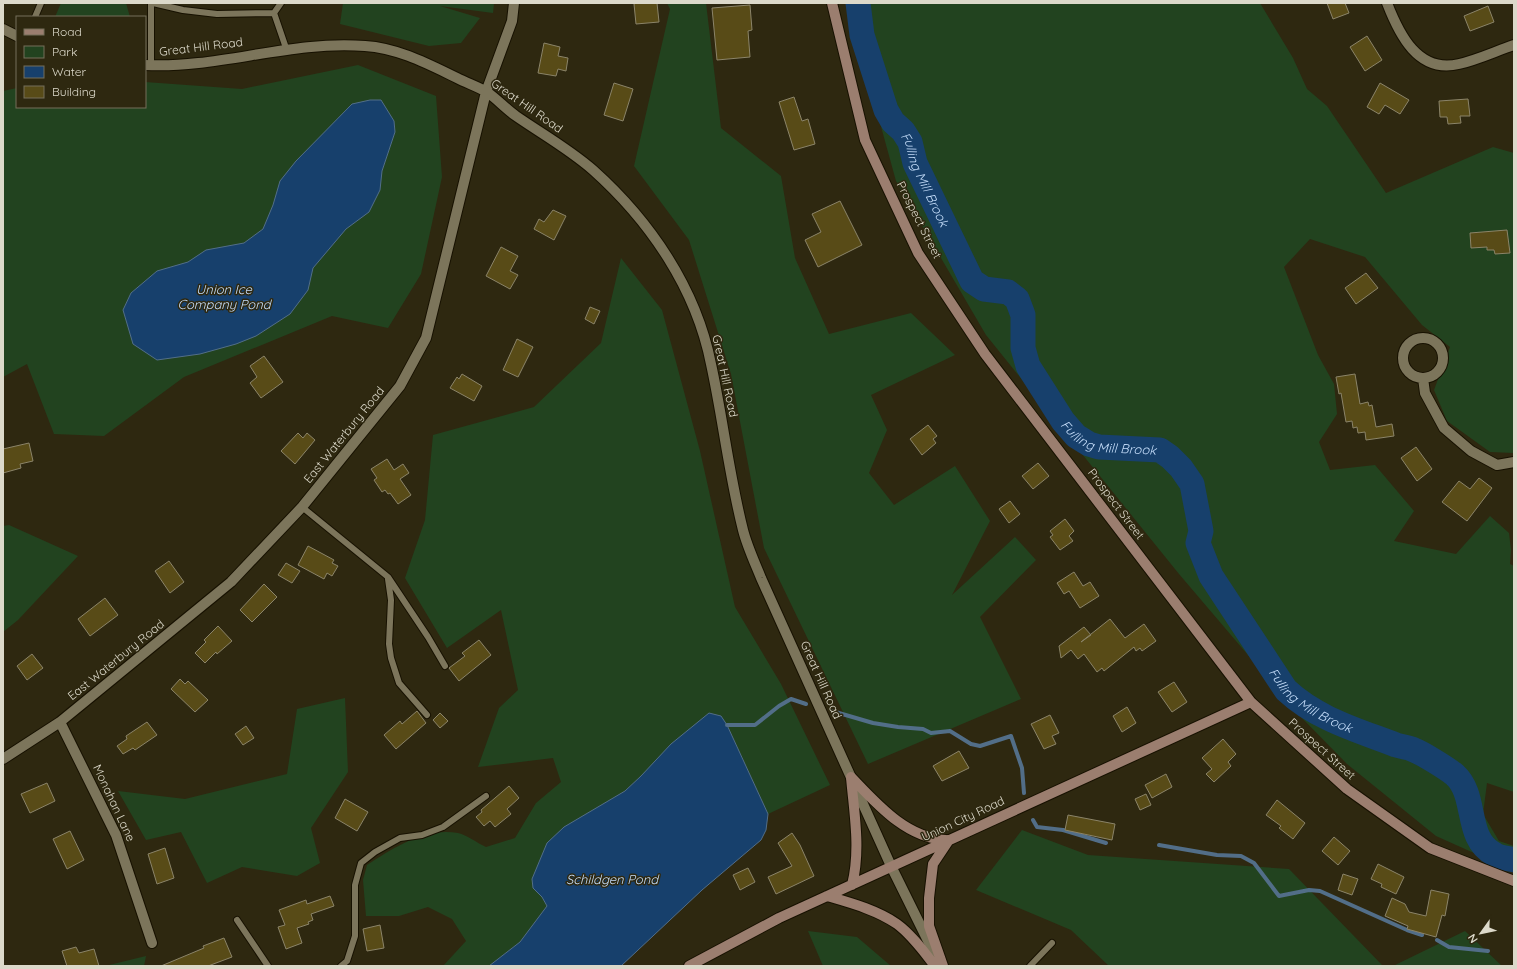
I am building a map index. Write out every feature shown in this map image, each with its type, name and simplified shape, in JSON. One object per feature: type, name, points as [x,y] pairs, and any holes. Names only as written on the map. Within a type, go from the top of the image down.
[{"type":"main road","name":"Prospect Street","points":[[832,3],[865,140],[918,253],[985,354],[1251,702],[1347,788],[1430,848],[1514,881]]},
{"type":"main road","name":"Union City Road","points":[[690,966],[779,918],[1251,702]]},
{"type":"main road","points":[[851,777],[881,808],[913,832],[932,839],[949,840]]},
{"type":"main road","points":[[851,777],[857,843],[856,863],[852,885]]},
{"type":"main road","points":[[942,966],[929,926],[929,898],[933,864],[949,840]]},
{"type":"main road","points":[[828,896],[861,906],[897,925],[912,938],[935,966]]},
{"type":"street","name":"East Waterbury Road","points":[[3,759],[60,722],[231,582],[302,507],[400,386],[426,338],[486,92],[512,21],[514,3]]},
{"type":"street","points":[[1387,3],[1395,25],[1412,51],[1438,65],[1458,64],[1514,45]]},
{"type":"street","points":[[3,29],[16,36]]},
{"type":"street","name":"Great Hill Road","points":[[148,66],[187,64],[286,48],[340,44],[367,46],[397,51],[486,92],[514,114],[568,151],[598,175],[646,226],[666,253],[684,286],[698,318],[711,361],[733,486],[744,533],[761,578],[891,866],[942,966]]},
{"type":"street","points":[[1422,378],[1425,393],[1444,428],[1471,451],[1498,465],[1514,462]]},
{"type":"street","name":"Monahan Lane","points":[[60,722],[116,835],[152,943]]},
{"type":"lane","points":[[35,16],[41,3]]},
{"type":"lane","points":[[148,66],[152,3],[183,10],[217,14],[274,13]]},
{"type":"lane","points":[[274,13],[281,3]]},
{"type":"lane","points":[[274,13],[286,48]]},
{"type":"lane","points":[[302,507],[388,577],[424,630],[445,666]]},
{"type":"lane","points":[[388,577],[391,600],[389,644],[391,658],[399,683],[427,715]]},
{"type":"lane","points":[[341,966],[347,961],[355,936],[355,886],[361,863],[375,852],[400,838],[422,835],[443,827],[486,796]]},
{"type":"lane","points":[[237,920],[268,966]]},
{"type":"lane","points":[[1030,966],[1052,943]]},
{"type":"green space","points":[[61,3],[126,3],[130,16],[55,16]]},
{"type":"green space","points":[[343,3],[494,3],[493,13],[440,6],[480,18],[461,43],[429,46],[340,24]]},
{"type":"green space","points":[[667,3],[706,3],[721,128],[781,176],[795,258],[829,334],[911,313],[955,355],[871,395],[887,430],[869,473],[894,505],[955,466],[990,521],[952,595],[1015,537],[1036,560],[980,617],[1021,699],[868,764],[764,548],[731,374],[689,240],[634,166],[670,9]]},
{"type":"green space","points":[[847,3],[1260,3],[1293,58],[1307,89],[1327,106],[1386,193],[1493,147],[1514,153],[1514,453],[1490,452],[1447,421],[1434,390],[1450,347],[1422,325],[1365,257],[1310,239],[1284,267],[1318,355],[1334,384],[1337,414],[1319,442],[1330,470],[1375,465],[1414,511],[1394,541],[1456,554],[1490,516],[1509,533],[1511,550],[1510,564],[1514,566],[1514,792],[1487,783],[1483,814],[1499,841],[1514,846],[1514,871],[1436,836],[1347,764],[1300,716],[1179,574],[986,335],[896,181]]},
{"type":"green space","points":[[358,65],[436,96],[442,177],[421,274],[388,328],[332,316],[184,377],[104,436],[54,434],[27,364],[3,377],[3,91],[16,88],[16,108],[146,108],[146,82],[242,89]]},
{"type":"green space","points":[[621,258],[662,310],[700,451],[735,607],[781,684],[830,785],[768,814],[727,725],[641,776],[625,791],[595,809],[533,888],[542,897],[547,906],[520,942],[489,966],[443,966],[466,941],[452,919],[428,907],[399,916],[366,916],[363,880],[367,865],[410,840],[434,833],[458,833],[465,835],[486,847],[515,838],[536,803],[561,782],[553,758],[478,767],[499,708],[518,690],[501,610],[447,648],[405,578],[425,520],[433,435],[534,407],[601,343]]},
{"type":"green space","points":[[9,525],[78,556],[18,620],[3,632],[3,526]]},
{"type":"green space","points":[[345,698],[348,772],[311,828],[320,863],[297,876],[242,867],[207,883],[181,832],[146,840],[118,791],[185,799],[287,774],[297,709]]},
{"type":"green space","points":[[1022,830],[1088,855],[1289,869],[1383,966],[1109,966],[1071,930],[976,890]]},
{"type":"green space","points":[[808,931],[857,937],[891,966],[823,966]]},
{"type":"green space","points":[[1465,931],[1502,966],[1393,966]]},
{"type":"green space","points":[[146,956],[144,966],[105,966]]},
{"type":"water","name":"Union Ice Company Pond","points":[[370,100],[381,100],[394,121],[395,132],[382,171],[380,190],[369,212],[346,229],[313,268],[308,290],[290,314],[256,336],[236,344],[200,354],[157,360],[133,344],[123,310],[131,293],[157,271],[188,262],[206,250],[244,243],[263,229],[273,205],[280,181],[296,161],[352,104]]},
{"type":"water","name":"Schildgen Pond","points":[[709,713],[721,716],[727,725],[768,814],[766,830],[761,840],[702,890],[621,966],[489,966],[520,942],[547,906],[542,897],[533,888],[532,879],[547,843],[564,827],[625,791],[671,744]]},
{"type":"building","points":[[657,3],[659,22],[636,24],[634,4]]},
{"type":"building","points":[[1327,3],[1345,3],[1349,13],[1333,19]]},
{"type":"building","points":[[750,5],[752,30],[748,31],[750,57],[717,60],[712,8]]},
{"type":"building","points":[[1488,6],[1494,22],[1470,31],[1464,16]]},
{"type":"building","points":[[1367,36],[1382,60],[1365,71],[1350,47]]},
{"type":"building","points":[[544,43],[560,47],[558,56],[568,58],[566,71],[558,69],[556,76],[538,73]]},
{"type":"building","points":[[614,83],[633,89],[623,121],[604,115]]},
{"type":"building","points":[[1380,83],[1409,100],[1400,114],[1385,105],[1379,114],[1367,107]]},
{"type":"building","points":[[794,97],[802,121],[808,119],[815,144],[794,150],[779,102]]},
{"type":"building","points":[[1468,99],[1470,116],[1460,116],[1461,123],[1448,124],[1447,117],[1440,117],[1439,101]]},
{"type":"building","points":[[840,201],[862,245],[818,267],[805,240],[821,232],[812,214]]},
{"type":"building","points":[[553,210],[566,216],[554,240],[534,229],[539,219],[544,222]]},
{"type":"building","points":[[1507,230],[1510,253],[1495,254],[1494,250],[1487,250],[1487,247],[1471,248],[1470,233]]},
{"type":"building","points":[[501,247],[518,256],[510,271],[518,275],[510,289],[486,276]]},
{"type":"building","points":[[1366,273],[1378,288],[1356,304],[1345,288]]},
{"type":"building","points":[[590,307],[600,311],[594,324],[585,319]]},
{"type":"building","points":[[517,339],[533,347],[518,377],[503,370]]},
{"type":"building","points":[[264,356],[283,382],[261,398],[250,383],[257,377],[250,366]]},
{"type":"building","points":[[462,374],[482,386],[474,401],[450,388],[457,377],[459,379]]},
{"type":"building","points":[[1355,374],[1360,404],[1368,402],[1369,406],[1372,405],[1376,427],[1392,424],[1394,436],[1366,440],[1365,432],[1358,433],[1357,427],[1353,428],[1352,421],[1346,422],[1341,393],[1339,394],[1336,377]]},
{"type":"building","points":[[928,425],[937,436],[933,439],[936,443],[922,455],[910,439]]},
{"type":"building","points":[[298,433],[303,438],[307,433],[315,440],[295,464],[281,451]]},
{"type":"building","points":[[29,443],[33,461],[20,464],[21,468],[3,473],[3,449]]},
{"type":"building","points":[[1416,447],[1432,469],[1417,481],[1401,458]]},
{"type":"building","points":[[387,459],[394,470],[403,464],[409,473],[400,479],[411,495],[398,504],[390,493],[388,494],[385,490],[382,492],[374,480],[377,478],[371,469]]},
{"type":"building","points":[[1038,463],[1049,476],[1033,489],[1022,476]]},
{"type":"building","points":[[1479,478],[1492,488],[1467,521],[1442,502],[1459,481],[1470,489]]},
{"type":"building","points":[[1010,501],[1020,514],[1009,523],[999,509]]},
{"type":"building","points":[[1065,519],[1074,531],[1069,536],[1073,541],[1060,550],[1050,537],[1053,535],[1050,531]]},
{"type":"building","points":[[308,546],[334,560],[332,563],[338,566],[332,576],[327,573],[324,579],[298,565]]},
{"type":"building","points":[[169,561],[184,582],[170,593],[155,571]]},
{"type":"building","points":[[286,563],[300,571],[292,583],[278,575]]},
{"type":"building","points":[[1074,572],[1083,586],[1090,582],[1099,596],[1080,608],[1069,591],[1064,594],[1057,583]]},
{"type":"building","points":[[264,584],[277,597],[252,622],[240,610]]},
{"type":"building","points":[[105,598],[118,615],[90,636],[78,619]]},
{"type":"building","points":[[1110,619],[1125,638],[1144,624],[1156,641],[1142,651],[1140,648],[1136,651],[1134,647],[1104,671],[1102,668],[1097,672],[1084,654],[1078,659],[1071,650],[1061,658],[1059,646],[1084,627],[1091,634]]},
{"type":"building","points":[[218,626],[232,641],[217,654],[216,652],[205,663],[195,653],[206,642],[204,640]]},
{"type":"building","points":[[479,640],[491,655],[459,681],[449,668],[465,656],[462,653]]},
{"type":"building","points":[[32,654],[43,668],[27,680],[17,666]]},
{"type":"building","points":[[180,679],[185,684],[188,681],[208,700],[195,712],[171,689]]},
{"type":"building","points":[[1174,682],[1187,702],[1172,712],[1158,692]]},
{"type":"building","points":[[1127,707],[1136,723],[1122,732],[1113,716]]},
{"type":"building","points":[[417,711],[426,723],[396,749],[384,735],[400,721],[402,724]]},
{"type":"building","points":[[440,713],[448,721],[440,728],[433,720]]},
{"type":"building","points":[[1050,715],[1059,733],[1052,736],[1056,744],[1044,749],[1031,724]]},
{"type":"building","points":[[147,722],[157,735],[135,750],[133,748],[123,754],[117,746],[127,739],[126,736]]},
{"type":"building","points":[[246,726],[254,738],[243,745],[235,734]]},
{"type":"building","points":[[1223,739],[1236,754],[1228,762],[1231,766],[1214,782],[1206,774],[1212,769],[1202,758]]},
{"type":"building","points":[[959,751],[969,768],[942,781],[933,766]]},
{"type":"building","points":[[1166,774],[1172,787],[1152,798],[1145,785]]},
{"type":"building","points":[[47,783],[55,801],[30,813],[21,794]]},
{"type":"building","points":[[509,786],[519,798],[507,809],[511,814],[495,827],[490,821],[484,826],[476,817],[482,812],[481,810]]},
{"type":"building","points":[[1146,794],[1151,805],[1140,810],[1135,799]]},
{"type":"building","points":[[345,799],[368,812],[357,831],[335,818]]},
{"type":"building","points":[[1277,800],[1305,823],[1293,839],[1279,828],[1281,826],[1266,815]]},
{"type":"building","points":[[1068,815],[1115,824],[1112,840],[1065,830]]},
{"type":"building","points":[[70,831],[84,860],[67,869],[53,839]]},
{"type":"building","points":[[792,833],[800,845],[814,876],[776,894],[768,877],[792,866],[778,843]]},
{"type":"building","points":[[1334,837],[1350,851],[1338,865],[1322,851]]},
{"type":"building","points":[[165,848],[174,878],[157,884],[148,854]]},
{"type":"building","points":[[1378,864],[1404,877],[1396,894],[1381,887],[1382,884],[1371,879]]},
{"type":"building","points":[[748,868],[755,882],[740,890],[733,875]]},
{"type":"building","points":[[1343,874],[1358,879],[1352,895],[1338,890]]},
{"type":"building","points":[[1431,890],[1449,894],[1445,916],[1442,915],[1436,937],[1407,929],[1408,926],[1385,916],[1392,898],[1405,904],[1409,912],[1426,916]]},
{"type":"building","points":[[330,896],[334,906],[311,914],[313,920],[308,922],[309,924],[297,928],[302,943],[286,949],[278,927],[285,925],[279,910],[306,900],[307,904]]},
{"type":"building","points":[[380,925],[384,948],[367,951],[363,929]]},
{"type":"building","points":[[224,938],[232,957],[208,966],[161,966],[204,948],[203,946]]},
{"type":"building","points":[[76,947],[79,953],[94,949],[99,966],[67,966],[62,951]]},
{"type":"waterway","name":"Fulling Mill Brook","points":[[858,3],[862,35],[886,110],[893,122],[903,131],[910,142],[915,163],[972,281],[984,289],[1008,292],[1017,299],[1023,315],[1023,348],[1028,366],[1063,421],[1076,436],[1089,444],[1099,447],[1160,450],[1170,457],[1181,468],[1192,484],[1201,531],[1198,543],[1211,576],[1286,690],[1311,709],[1338,723],[1396,745],[1412,749],[1452,772],[1462,784],[1467,794],[1478,838],[1485,847],[1496,855],[1514,860]]},
{"type":"waterway","points":[[727,725],[755,725],[779,706],[791,699],[806,704]]},
{"type":"waterway","points":[[832,711],[873,723],[923,729],[931,733],[950,731],[971,744],[980,746],[1011,736],[1022,768],[1024,793]]},
{"type":"waterway","points":[[1033,820],[1037,827],[1063,830],[1106,843]]},
{"type":"waterway","points":[[1159,845],[1217,855],[1241,856],[1254,863],[1279,896],[1309,890],[1320,891],[1407,930],[1422,935]]},
{"type":"waterway","points":[[1437,940],[1449,947],[1488,951]]}]
